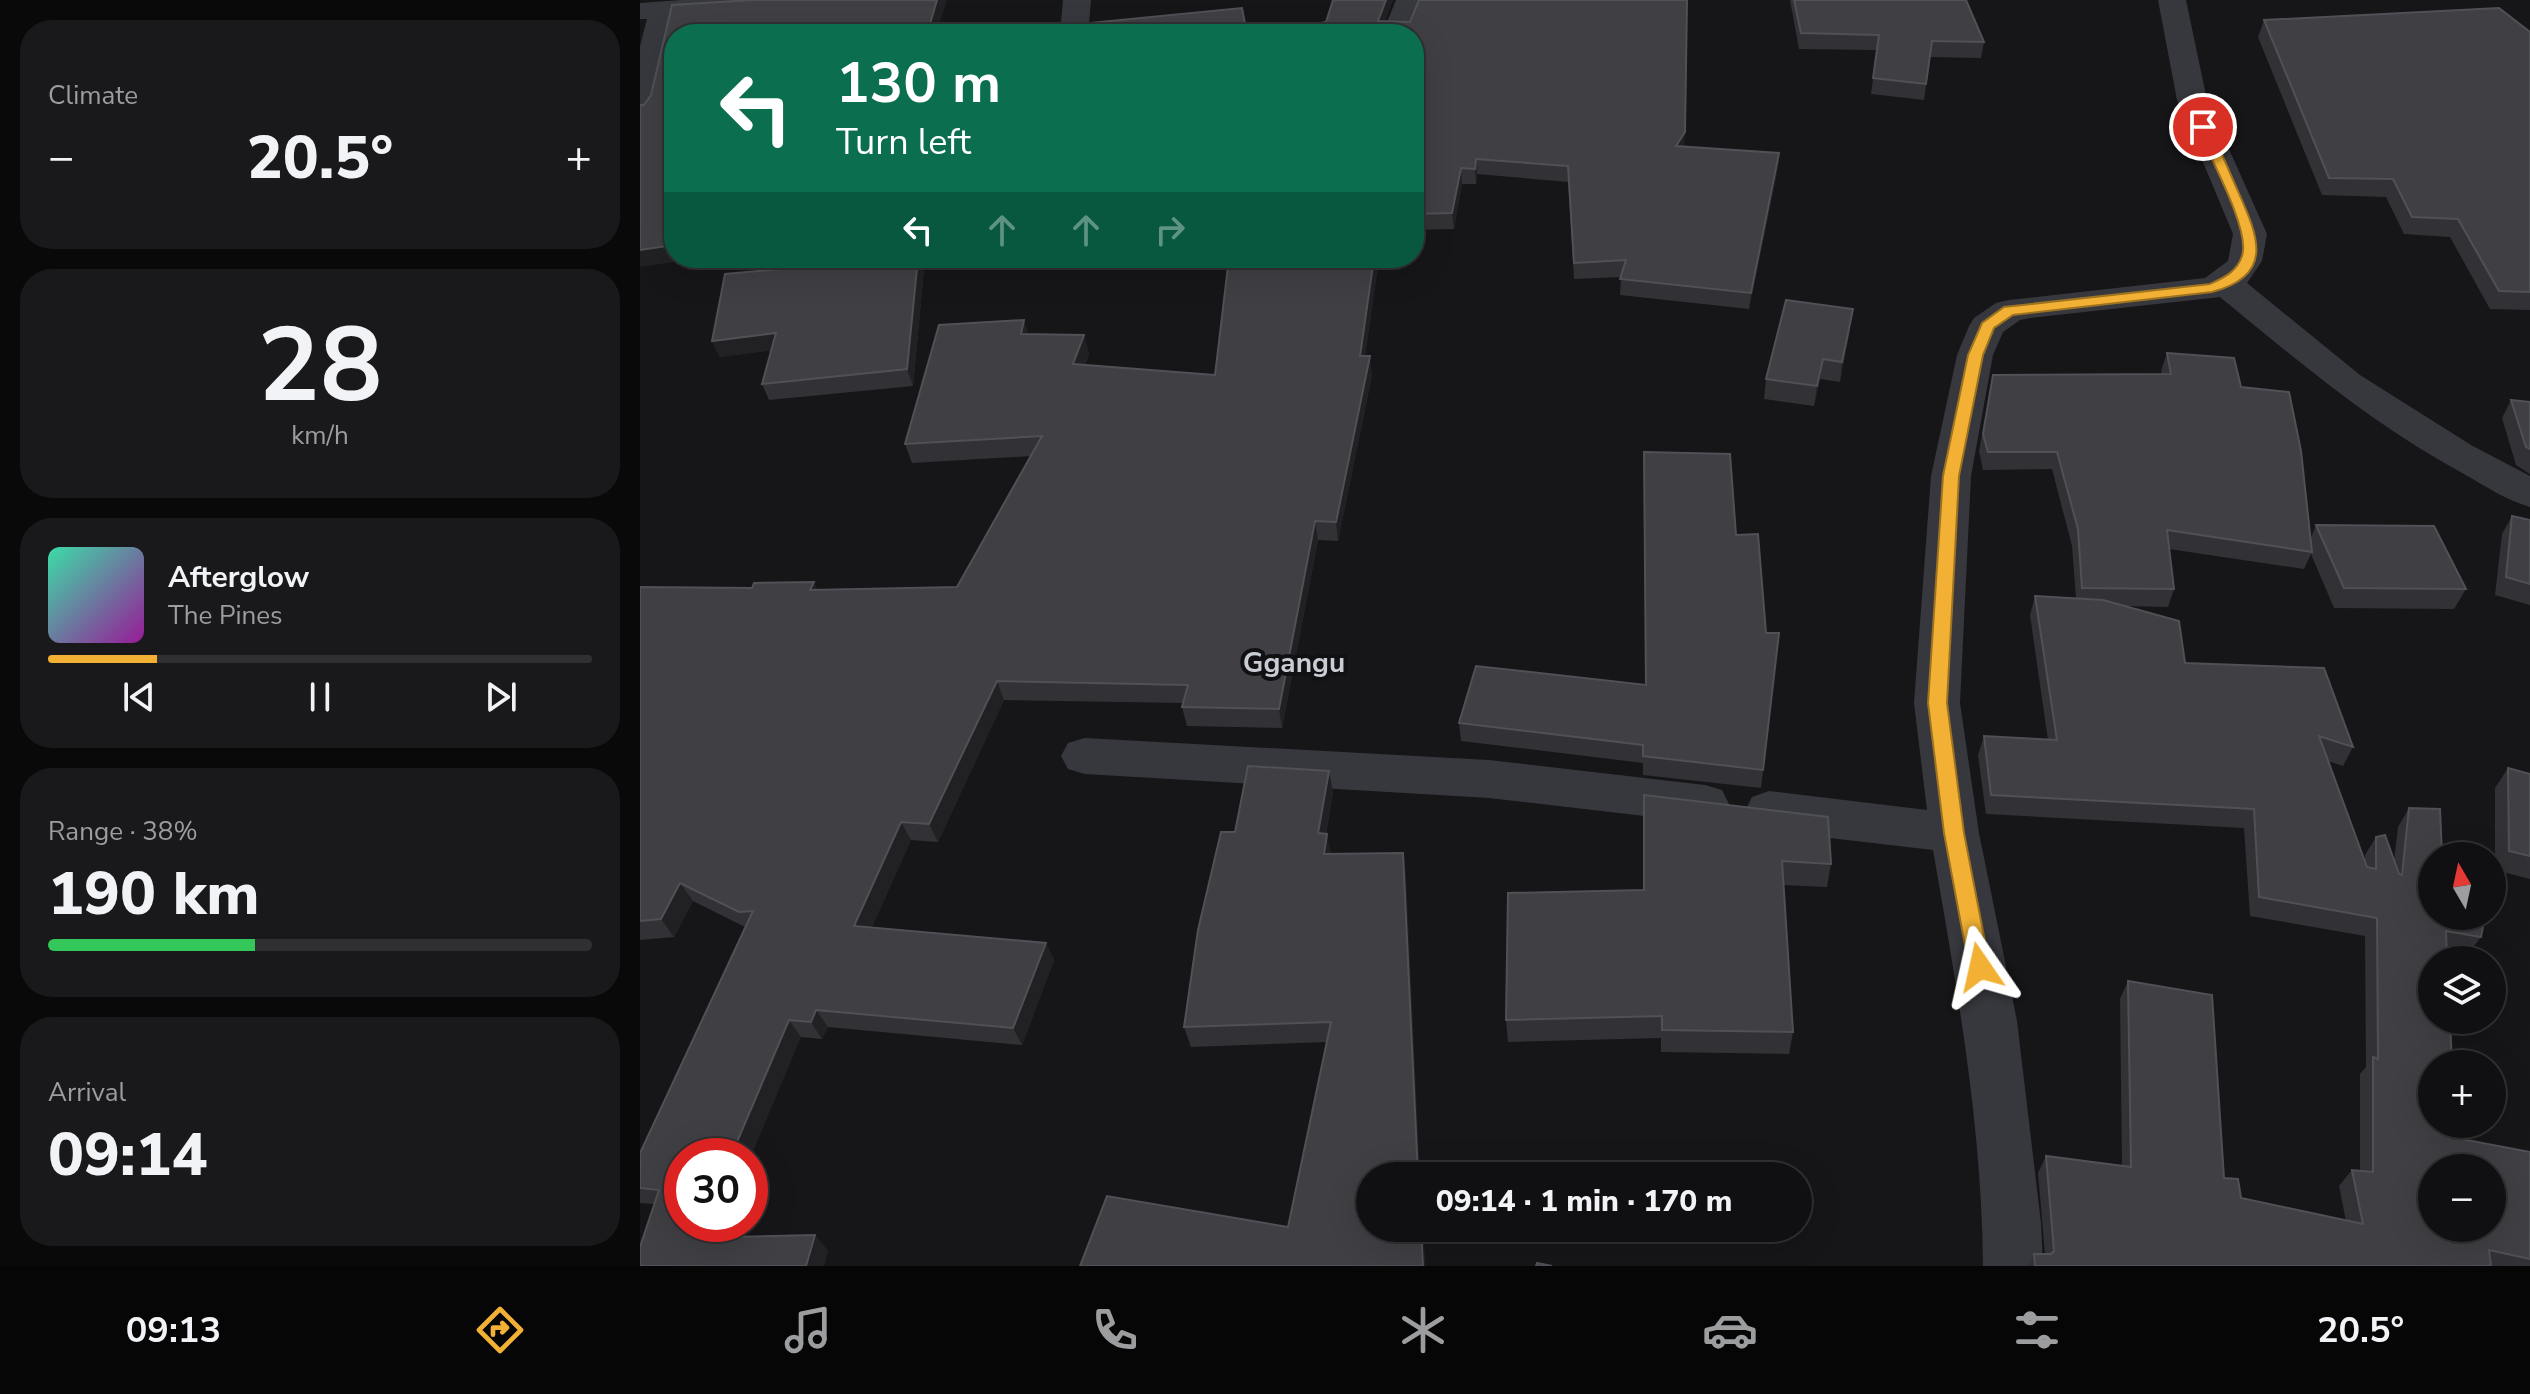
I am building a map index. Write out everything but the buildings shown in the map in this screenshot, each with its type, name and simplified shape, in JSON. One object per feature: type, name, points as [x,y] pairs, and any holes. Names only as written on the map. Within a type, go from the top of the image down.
[{"type":"street","points":[[640,110],[652,11],[819,0]]},
{"type":"street","points":[[1075,24],[1077,0]]},
{"type":"street","points":[[1400,24],[1410,0]]},
{"type":"street","points":[[2013,1266],[2012,1223],[1990,1021],[1954,833],[1937,703],[1951,476],[1975,355],[1987,326],[2009,311],[2212,288],[2235,278],[2249,256],[2250,234],[2192,100],[2172,0]]},
{"type":"street","points":[[2225,283],[2347,383],[2457,454],[2530,493]]},
{"type":"street","points":[[1085,756],[1489,779],[1954,833]]},
{"type":"district","name":"Ggangu","points":[[1294,663]]},
{"type":"route","points":[[1980,967],[1954,833],[1937,703],[1951,476],[1975,355],[1987,326],[2009,311],[2212,288],[2235,278],[2249,256],[2250,234],[2203,127]]}]
